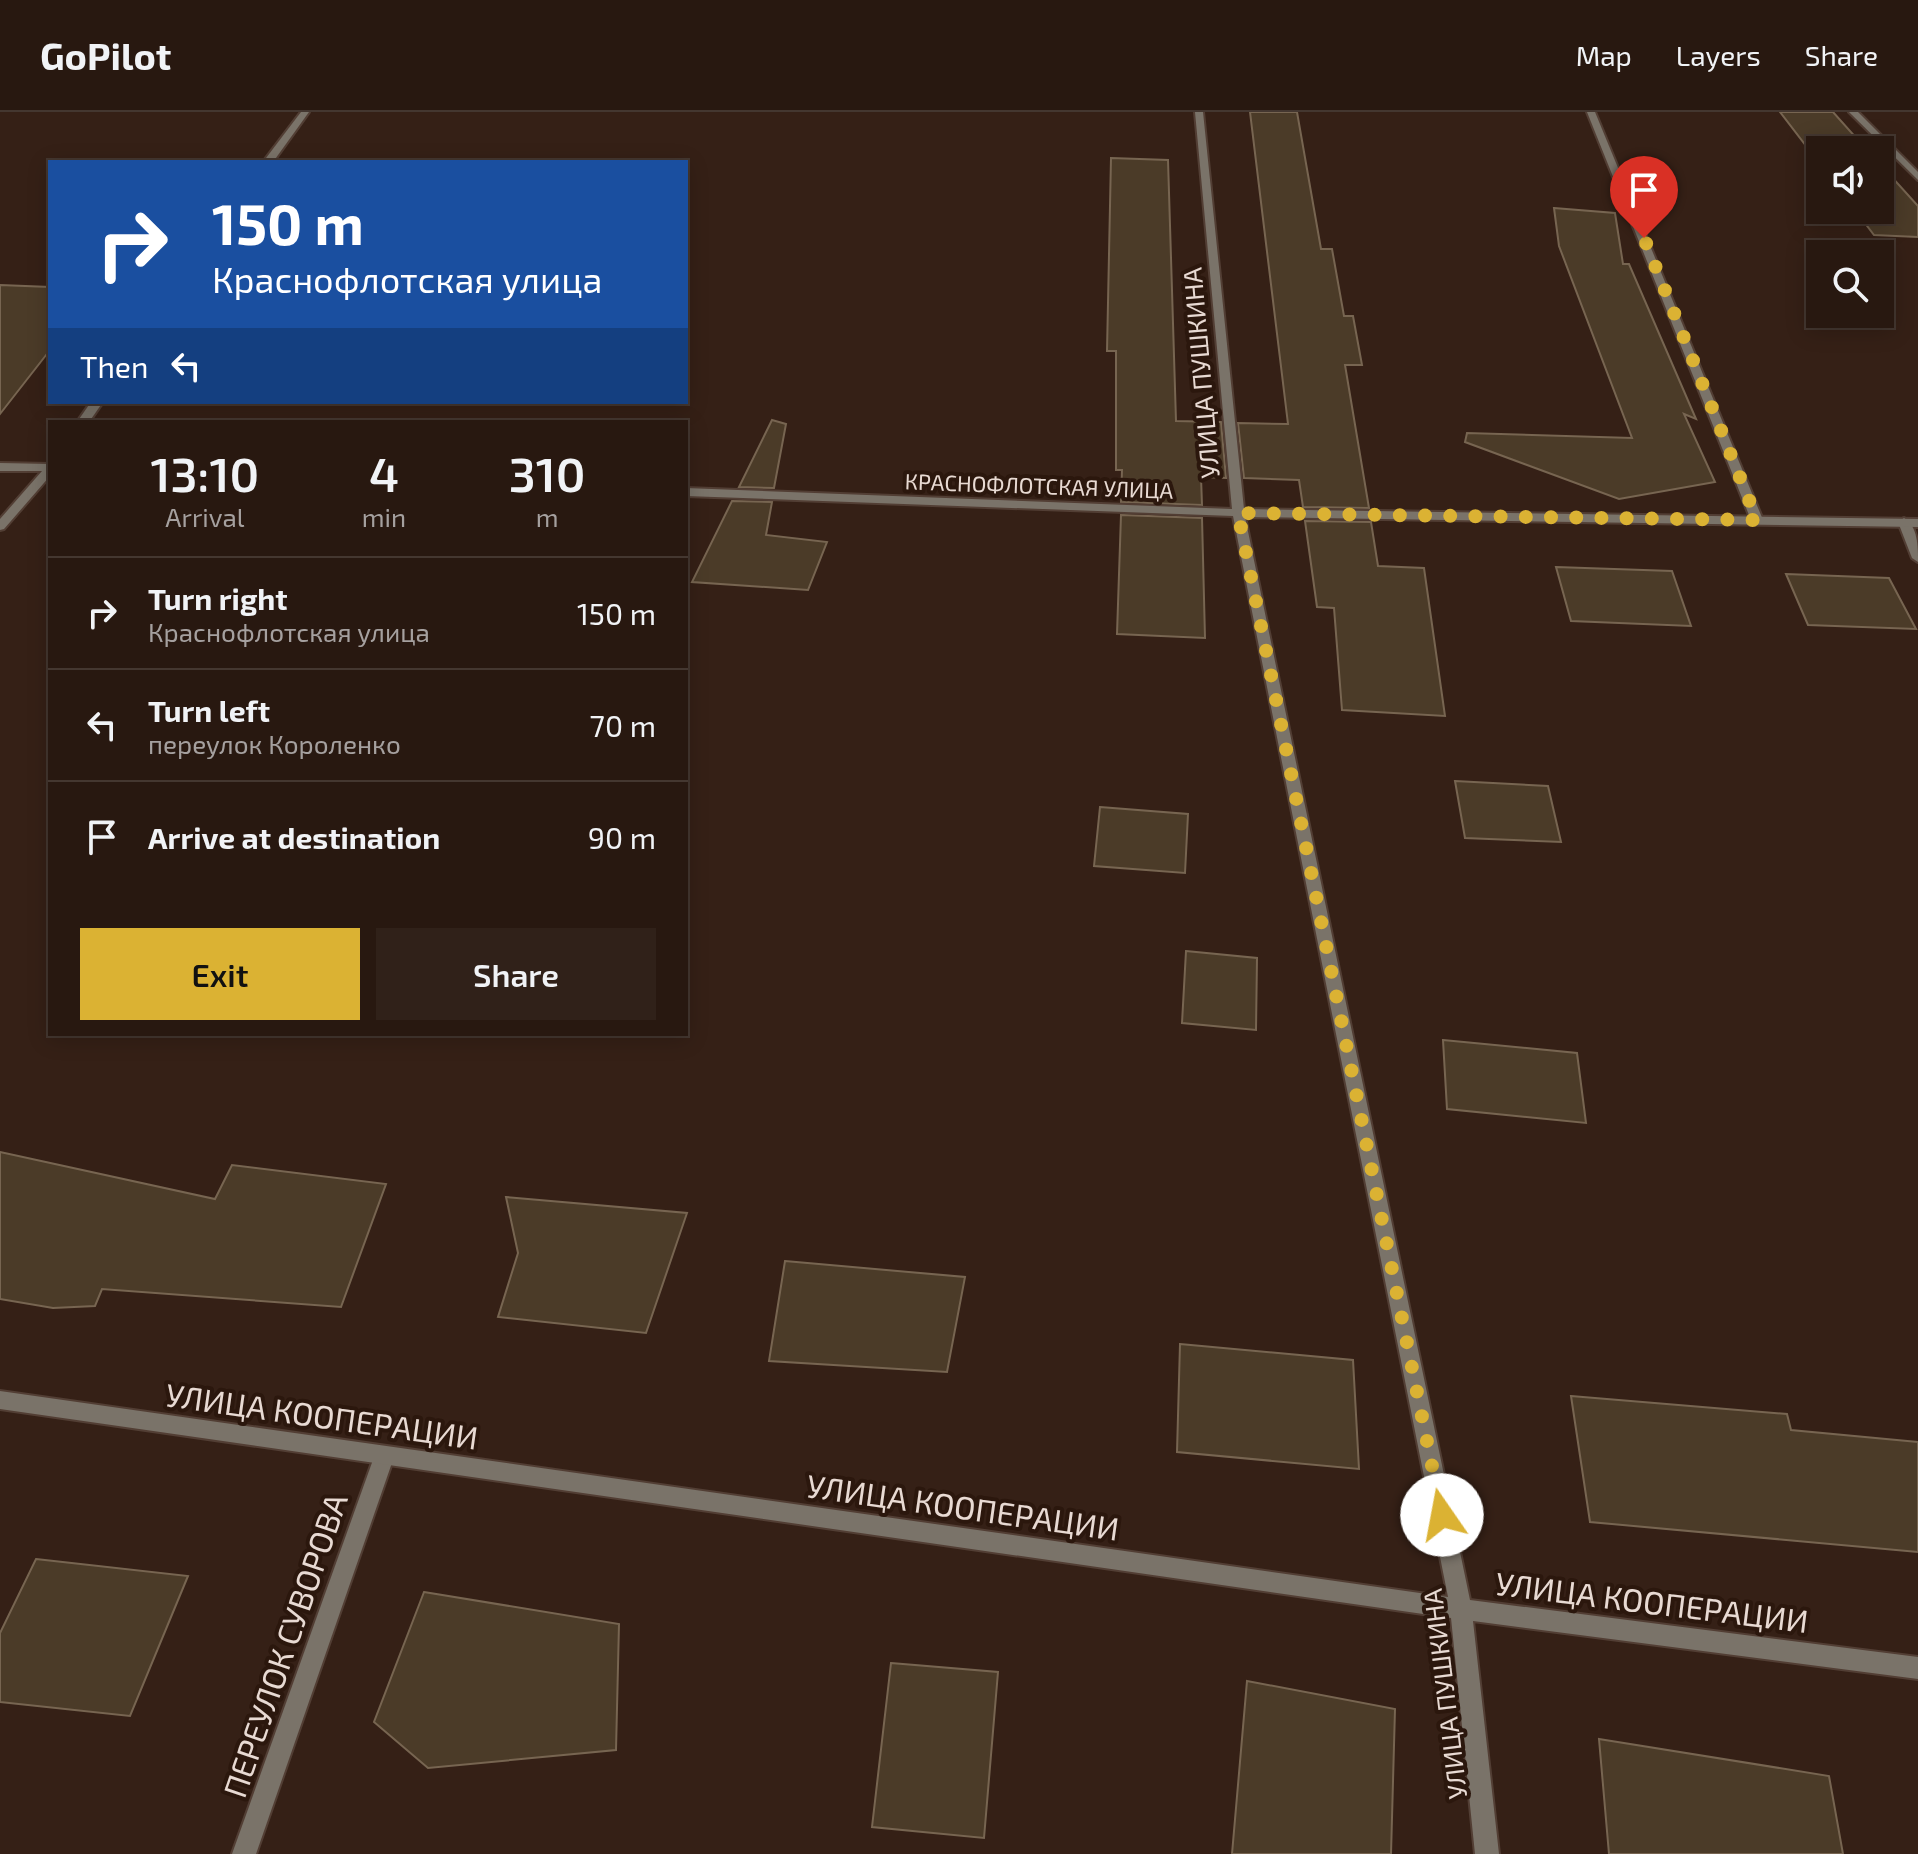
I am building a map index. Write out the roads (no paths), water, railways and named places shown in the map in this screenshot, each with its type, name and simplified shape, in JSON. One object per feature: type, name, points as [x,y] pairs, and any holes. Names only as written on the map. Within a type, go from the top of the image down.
[{"type":"street","points":[[269,160],[305,112]]},
{"type":"street","name":"УЛИЦА ПУШКИНА","points":[[1199,112],[1238,513],[1461,1609],[1487,1854]]},
{"type":"street","points":[[1591,112],[1757,520]]},
{"type":"street","points":[[1853,112],[1918,177]]},
{"type":"street","points":[[0,467],[48,468]]},
{"type":"street","points":[[0,526],[48,470]]},
{"type":"street","name":"КРАСНОФЛОТСКАЯ УЛИЦА","points":[[688,492],[1238,513],[1918,523]]},
{"type":"street","points":[[1904,522],[1918,558]]},
{"type":"street","name":"УЛИЦА КООПЕРАЦИИ","points":[[0,1400],[1461,1609],[1918,1668]]},
{"type":"street","name":"ПЕРЕУЛОК СУВОРОВА","points":[[244,1854],[384,1457]]}]
